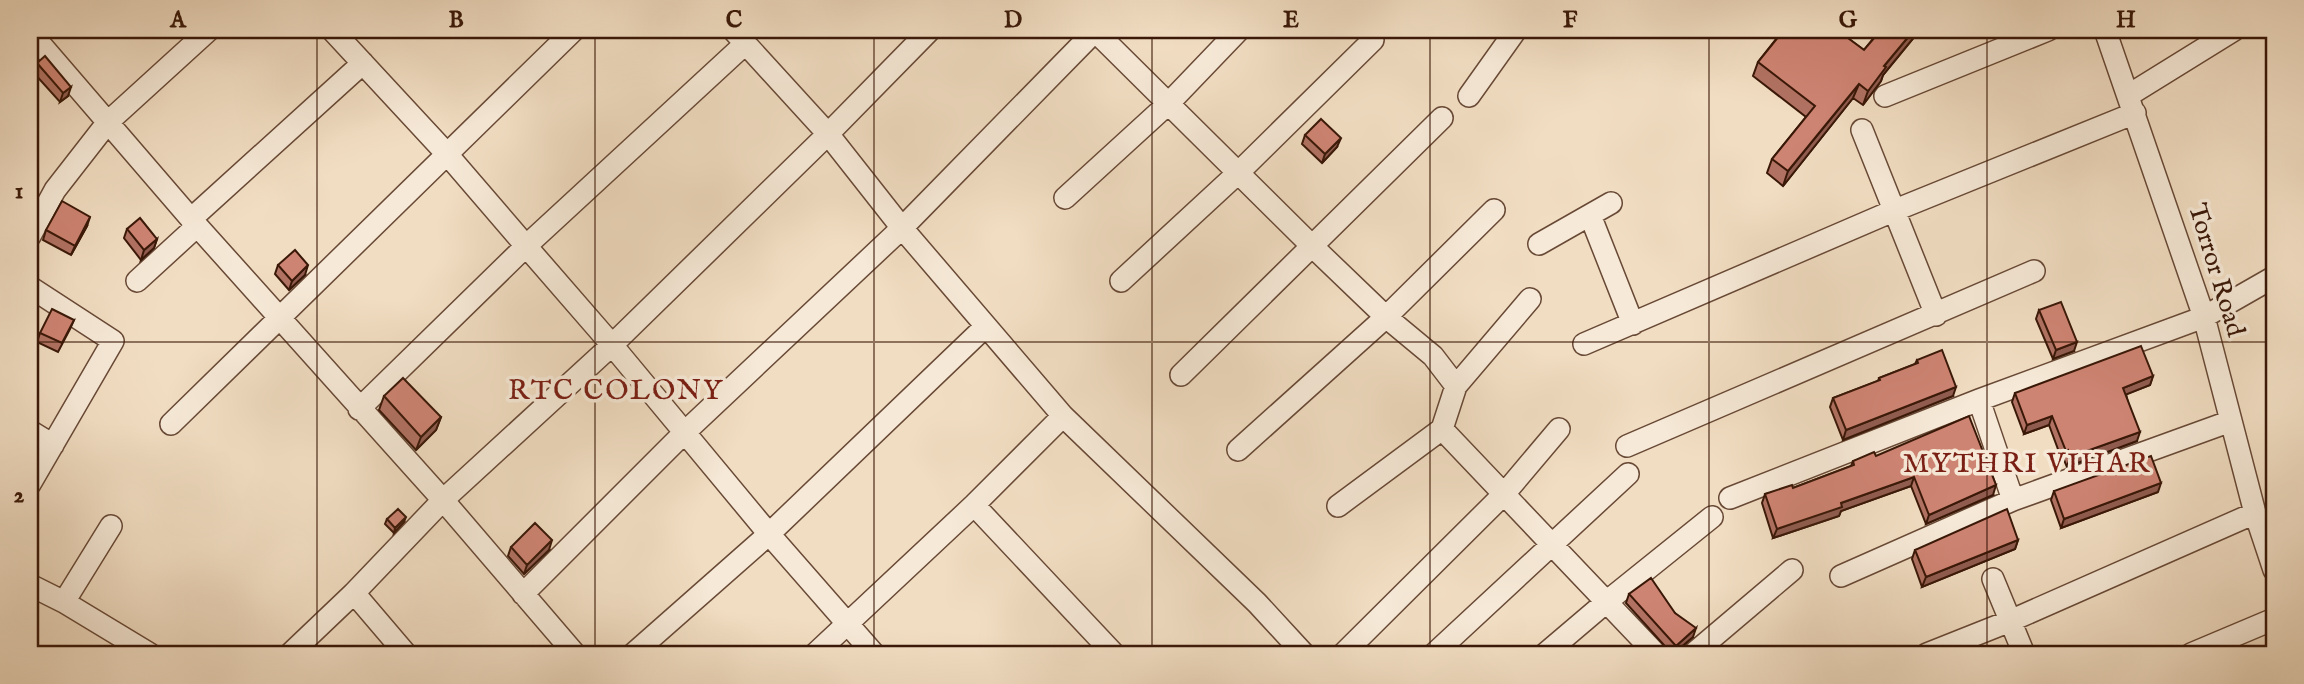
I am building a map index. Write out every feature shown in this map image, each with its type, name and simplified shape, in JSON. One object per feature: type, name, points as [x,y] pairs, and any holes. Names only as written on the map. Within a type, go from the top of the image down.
[{"type":"street","points":[[30,236],[55,190],[108,122],[209,30]]},
{"type":"street","points":[[332,30],[446,153],[874,654]]},
{"type":"street","points":[[171,424],[573,30]]},
{"type":"street","points":[[290,654],[354,593],[443,500],[612,345],[828,134],[930,30]]},
{"type":"street","points":[[523,594],[684,433],[902,228],[1095,30],[1311,245],[1386,317],[1433,356],[1456,386]]},
{"type":"street","points":[[1065,198],[1169,103],[1239,30]]},
{"type":"street","points":[[1469,96],[1516,30]]},
{"type":"street","points":[[1885,96],[2048,30]]},
{"type":"street","name":"Torror Road","points":[[2105,30],[2204,317],[2255,513],[2274,570]]},
{"type":"street","points":[[1584,344],[1893,211],[2132,104],[2234,30]]},
{"type":"street","points":[[30,32],[359,409],[443,500],[575,654]]},
{"type":"street","points":[[359,409],[739,36],[828,134],[902,228],[1063,416],[1257,603],[1304,654]]},
{"type":"street","points":[[1121,281],[1239,172],[1373,40]]},
{"type":"street","points":[[138,281],[194,222],[363,63]]},
{"type":"street","points":[[1181,375],[1442,118]]},
{"type":"street","points":[[1862,130],[1936,315]]},
{"type":"street","points":[[1539,244],[1611,202]]},
{"type":"street","points":[[1238,450],[1386,317],[1493,210]]},
{"type":"street","points":[[1590,215],[1633,324]]},
{"type":"street","points":[[1628,446],[2034,271]]},
{"type":"street","points":[[1730,498],[1979,400],[2204,317],[2274,276]]},
{"type":"street","points":[[30,287],[113,341],[30,484]]},
{"type":"street","points":[[1338,506],[1442,429],[1456,386],[1530,299]]},
{"type":"street","points":[[634,654],[769,534],[986,326]]},
{"type":"street","points":[[1979,400],[2013,500]]},
{"type":"street","points":[[815,654],[974,505],[1063,416]]},
{"type":"street","points":[[1842,576],[2013,500],[2231,421]]},
{"type":"street","points":[[1442,429],[1656,654]]},
{"type":"street","points":[[1343,654],[1504,493],[1559,429]]},
{"type":"street","points":[[30,431],[53,445]]},
{"type":"street","points":[[1434,654],[1628,474]]},
{"type":"street","points":[[974,505],[1114,654]]},
{"type":"street","points":[[1927,654],[2010,621],[2255,513]]},
{"type":"street","points":[[1545,654],[1713,517]]},
{"type":"street","points":[[64,602],[111,526]]},
{"type":"street","points":[[1693,654],[1792,570]]},
{"type":"street","points":[[1993,579],[2024,654]]},
{"type":"street","points":[[30,585],[64,602],[150,654]]},
{"type":"street","points":[[354,593],[406,654]]},
{"type":"street","points":[[2191,654],[2274,619]]},
{"type":"building","points":[[1784,30],[1837,30],[1864,50],[1881,30],[1914,30],[1884,66],[1886,67],[1868,91],[1859,84],[1788,171],[1772,159],[1815,106],[1758,62]]},
{"type":"building","points":[[45,56],[71,87],[63,93],[37,63]]},
{"type":"building","points":[[1321,119],[1341,138],[1325,154],[1305,135]]},
{"type":"building","points":[[62,201],[90,217],[75,246],[46,230]]},
{"type":"building","points":[[140,218],[157,239],[144,250],[127,229]]},
{"type":"building","points":[[295,250],[308,265],[292,281],[278,265]]},
{"type":"building","points":[[2061,302],[2077,342],[2056,350],[2039,310]]},
{"type":"building","points":[[52,309],[74,320],[62,343],[40,333]]},
{"type":"building","points":[[2141,346],[2153,376],[2123,388],[2140,432],[2070,457],[2052,416],[2027,425],[2015,393]]},
{"type":"building","points":[[1942,350],[1956,387],[1846,430],[1833,398],[1880,380],[1879,378],[1918,363],[1917,360]]},
{"type":"building","points":[[403,378],[441,417],[421,437],[384,396]]},
{"type":"building","points":[[1969,416],[1996,485],[1929,515],[1914,477],[1841,503],[1842,507],[1777,529],[1765,494],[1792,485],[1793,488],[1854,465],[1853,461],[1874,452],[1876,456]]},
{"type":"building","points":[[2151,456],[2161,483],[2064,519],[2054,491]]},
{"type":"building","points":[[398,509],[406,517],[395,528],[387,519]]},
{"type":"building","points":[[2007,509],[2018,540],[1926,577],[1915,550]]},
{"type":"building","points":[[535,523],[552,540],[527,565],[511,547]]},
{"type":"building","points":[[1651,578],[1675,613],[1696,628],[1676,646],[1629,594]]},
{"type":"district","name":"RTC COLONY","points":[[616,391]]},
{"type":"district","name":"MYTHRI VIHAR","points":[[2027,464]]}]
